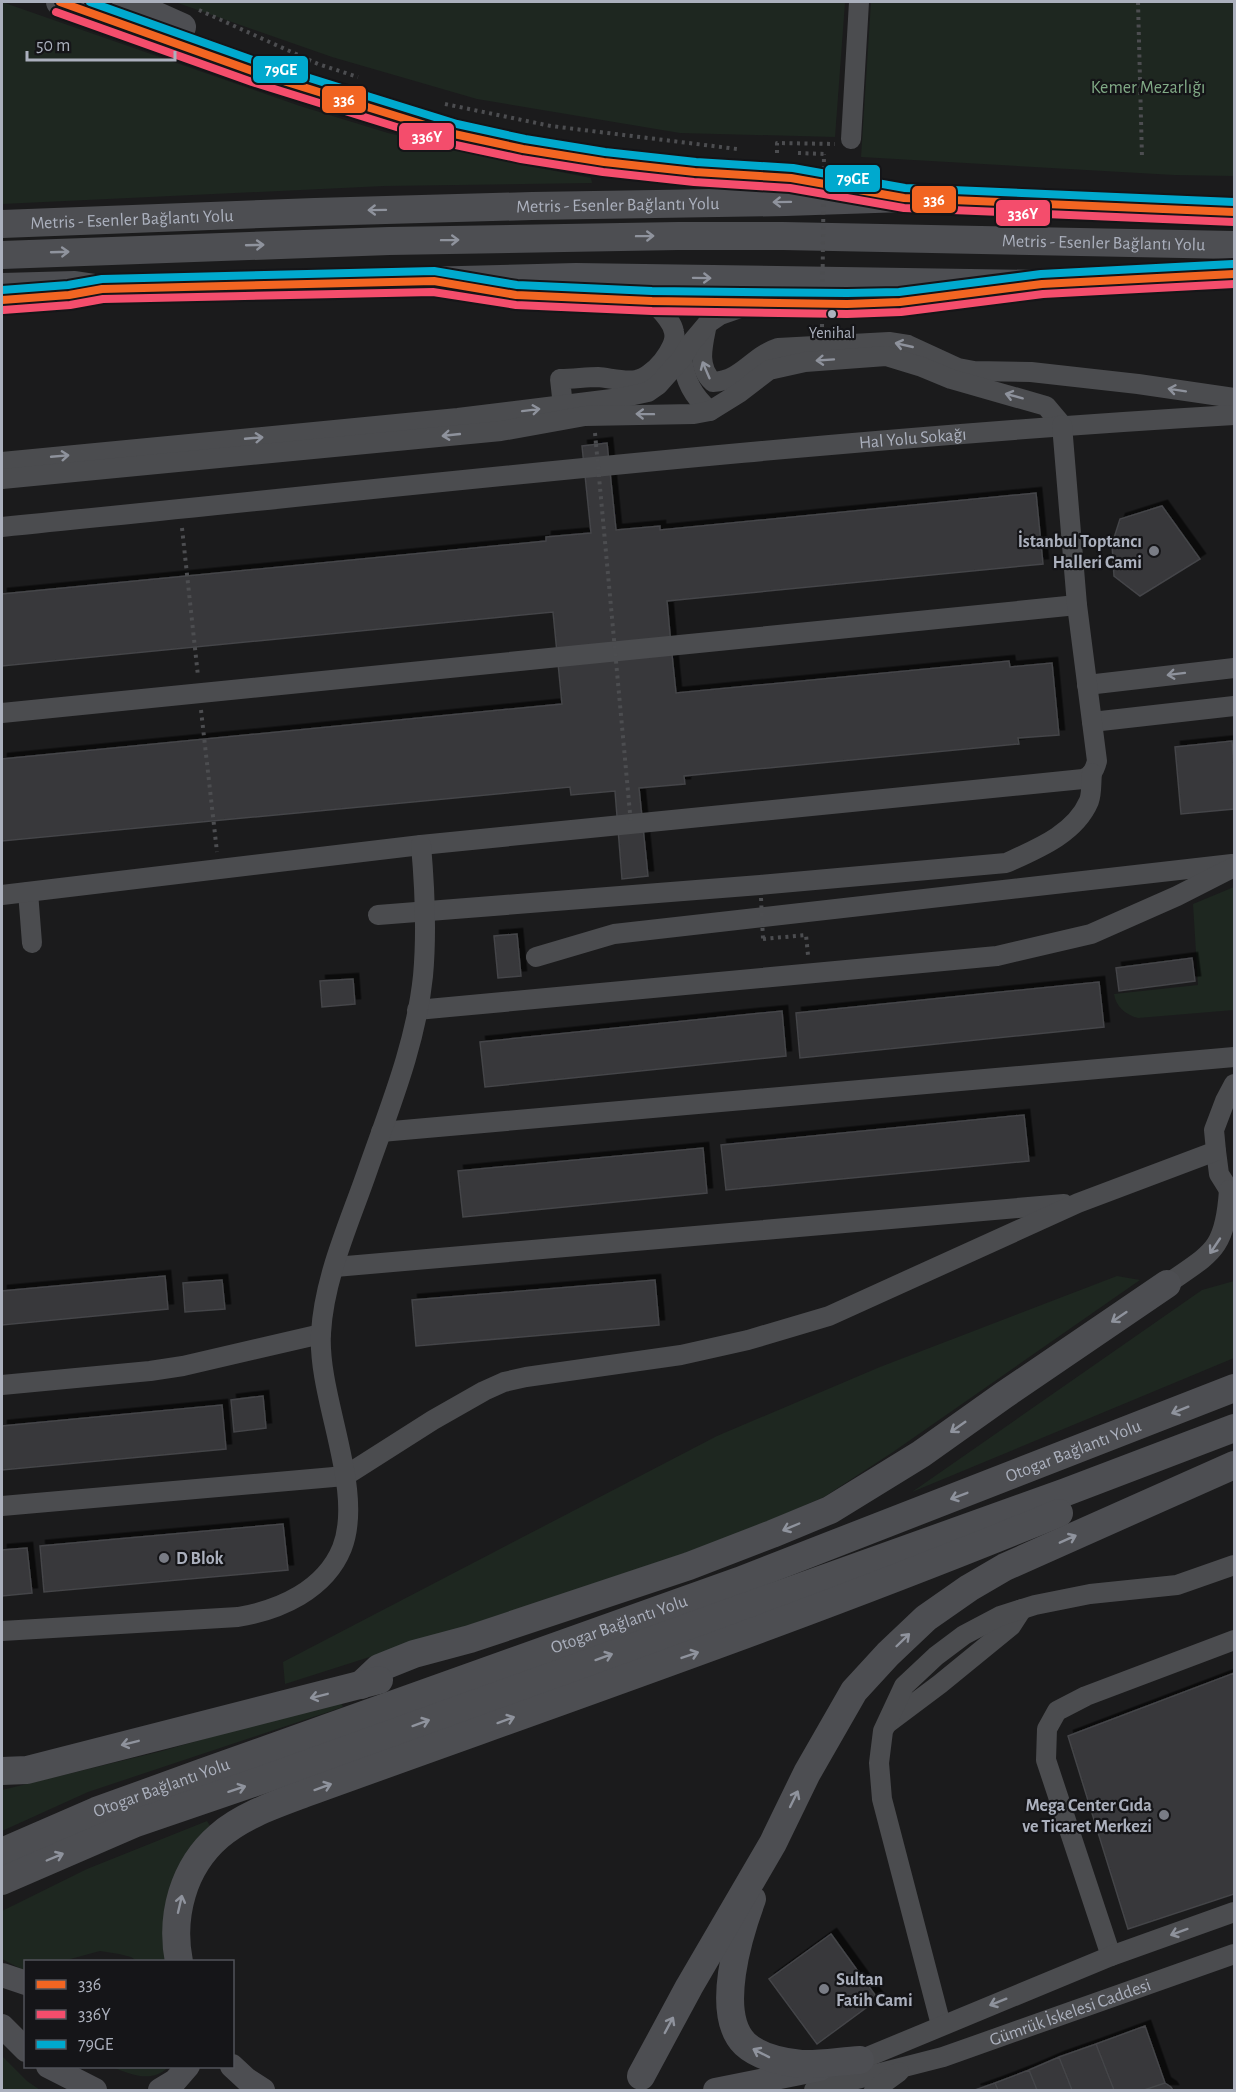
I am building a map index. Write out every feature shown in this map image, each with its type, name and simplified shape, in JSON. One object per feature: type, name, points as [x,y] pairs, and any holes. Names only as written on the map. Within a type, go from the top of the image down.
[{"type":"highway","points":[[60,2],[255,72],[454,134],[523,149],[603,162],[791,178],[903,198]]},
{"type":"highway","points":[[126,2],[209,39],[255,72]]},
{"type":"highway","name":"Metris - Esenler Bağlantı Yolu","points":[[2,224],[315,212],[903,198],[1234,212]]},
{"type":"highway","name":"Metris - Esenler Bağlantı Yolu","points":[[2,255],[378,241],[689,236],[1234,245]]},
{"type":"highway","name":"Metris - Esenler Bağlantı Yolu","points":[[434,281],[623,277],[1042,284],[1234,274]]},
{"type":"highway","points":[[2,300],[69,295],[102,289],[434,281],[516,296],[848,304],[900,302],[1042,284]]},
{"type":"highway","points":[[2,287],[75,285],[102,289]]},
{"type":"highway","points":[[361,1685],[379,1668],[414,1654],[470,1639],[689,1566],[830,1510],[921,1454],[1167,1284]]},
{"type":"highway","name":"Otogar Bağlantı Yolu","points":[[2,1852],[107,1807],[739,1581],[1234,1388]]},
{"type":"highway","name":"Otogar Bağlantı Yolu","points":[[2,1881],[136,1823],[1055,1496],[1234,1428]]},
{"type":"highway","points":[[179,1960],[176,1923],[180,1900],[189,1874],[201,1855],[220,1835],[248,1818],[306,1793],[714,1646],[995,1540],[1234,1439]]},
{"type":"highway","points":[[641,2076],[773,1843],[812,1764],[854,1691],[888,1654],[926,1618],[969,1587],[1005,1567],[1234,1465]]},
{"type":"highway","points":[[10,1774],[397,1676],[470,1651],[683,1587],[709,1582],[739,1581]]},
{"type":"highway","points":[[773,1843],[749,1908],[733,1969],[729,1997],[736,2029],[745,2044],[772,2059],[802,2064],[860,2060]]},
{"type":"main road","points":[[2,1975],[24,1982]]},
{"type":"main road","points":[[2,2026],[24,2048]]},
{"type":"main road","points":[[715,2091],[860,2060]]},
{"type":"main road","points":[[50,2068],[95,2091]]},
{"type":"main road","points":[[73,2068],[95,2091]]},
{"type":"main road","points":[[160,2091],[187,2068]]},
{"type":"main road","points":[[234,2068],[263,2091]]},
{"type":"street","points":[[851,139],[859,2]]},
{"type":"street","points":[[563,406],[560,379],[597,377],[638,380],[657,368],[668,354],[675,337],[674,328],[669,320],[652,301]]},
{"type":"street","points":[[2,462],[458,418],[620,398],[648,392],[658,385],[682,358],[707,324],[720,315],[760,303]]},
{"type":"street","points":[[707,324],[702,361],[704,371],[713,382],[734,378],[765,352],[778,348],[889,342],[908,345],[958,368],[974,371],[1031,372],[1234,398]]},
{"type":"street","points":[[2,479],[501,431],[585,416],[684,414],[710,411],[740,393],[769,370],[805,362],[886,356],[951,380],[1046,406],[1062,425],[1077,605],[1096,761],[1092,772],[1089,800],[1074,824],[1042,847],[1006,863],[378,915]]},
{"type":"street","points":[[682,358],[684,373],[690,389],[710,411]]},
{"type":"street","name":"Hal Yolu Sokağı","points":[[2,527],[609,466],[1062,425],[1234,415]]},
{"type":"street","points":[[2,713],[1077,605]]},
{"type":"street","points":[[1087,685],[1234,668]]},
{"type":"street","points":[[1092,722],[1234,706]]},
{"type":"street","points":[[2,895],[421,845],[1083,779],[1092,772]]},
{"type":"street","points":[[2,1631],[257,1614],[280,1607],[319,1581],[335,1563],[343,1545],[348,1518],[345,1476],[324,1375],[321,1334],[324,1310],[335,1267],[381,1132],[417,1010],[422,978],[426,910],[421,845]]},
{"type":"street","points":[[417,1010],[997,956],[1090,934],[1177,896],[1234,865]]},
{"type":"street","points":[[536,957],[614,934],[1234,865]]},
{"type":"street","points":[[28,892],[32,943]]},
{"type":"street","points":[[381,1132],[1234,1057]]},
{"type":"street","points":[[1167,1284],[1210,1253],[1222,1234],[1232,1190],[1219,1174],[1214,1131],[1234,1084]]},
{"type":"street","points":[[2,1506],[345,1476],[461,1404],[504,1382],[681,1355],[748,1340],[829,1316],[1078,1203],[1216,1151]]},
{"type":"street","points":[[335,1267],[1078,1203]]},
{"type":"street","points":[[2,1385],[150,1371],[208,1361],[321,1334]]},
{"type":"street","points":[[941,2025],[882,1799],[879,1763],[883,1731],[904,1686],[936,1656],[964,1635],[1000,1616],[1090,1594],[1177,1585],[1234,1565]]},
{"type":"street","points":[[1111,1956],[1046,1760],[1047,1729],[1057,1711],[1086,1696],[1234,1640]]},
{"type":"street","points":[[860,2060],[1111,1956],[1234,1912]]},
{"type":"street","name":"Gümrük İskelesi Caddesi","points":[[814,2091],[943,2057],[1234,1954]]},
{"type":"street","points":[[874,2091],[905,2067]]},
{"type":"path","points":[[1138,2],[1142,158]]},
{"type":"path","points":[[190,6],[318,64],[362,78]]},
{"type":"path","points":[[440,103],[551,126],[744,149]]},
{"type":"path","points":[[766,152],[777,153],[777,143],[845,144],[851,139]]},
{"type":"path","points":[[822,327],[824,154]]},
{"type":"path","points":[[596,444],[630,824]]},
{"type":"path","points":[[761,898],[763,939],[806,935]]},
{"type":"green space","points":[[2,2],[300,106],[388,133],[514,163],[591,178],[592,183],[384,186],[2,204]]},
{"type":"green space","points":[[175,2],[845,2],[835,137],[680,133],[477,99],[332,57]]},
{"type":"green space","name":"Kemer Mezarlığı","points":[[871,2],[1234,2],[1234,176],[1174,175],[861,157]]},
{"type":"green space","points":[[1234,887],[1234,1010],[1138,1018],[1122,1010],[1114,994],[1198,985],[1193,904]]},
{"type":"green space","points":[[1117,1276],[1140,1280],[893,1452],[824,1497],[655,1566],[285,1684],[283,1662],[717,1436],[880,1367]]},
{"type":"green space","points":[[1234,1281],[1234,1358],[912,1492],[1202,1290]]},
{"type":"green space","points":[[340,1700],[343,1707],[88,1792],[2,1831],[2,1790],[162,1751]]},
{"type":"green space","points":[[207,1821],[212,1829],[167,1960],[136,1960],[131,1957],[100,1951],[67,1960],[24,1960],[24,1970],[2,1959],[2,1911],[87,1869]]},
{"type":"green space","points":[[2,2056],[27,2081],[40,2090],[2,2090]]},
{"type":"green space","points":[[115,2068],[167,2068],[155,2075],[133,2075]]},
{"type":"building","points":[[607,443],[616,530],[660,526],[660,530],[1036,493],[1043,564],[667,601],[671,645],[676,693],[1009,661],[1010,667],[1052,663],[1059,735],[1018,738],[1019,744],[684,776],[685,784],[639,788],[648,876],[622,879],[615,791],[571,795],[570,787],[2,841],[2,759],[562,704],[553,612],[2,666],[2,594],[546,541],[546,537],[591,533],[582,446]]},
{"type":"building","name":"İstanbul Toptancı Halleri Cami","points":[[1162,506],[1200,559],[1140,596],[1114,576],[1112,544],[1120,519]]},
{"type":"building","points":[[1232,741],[1234,809],[1181,814],[1175,747]]},
{"type":"building","points":[[517,934],[521,976],[498,978],[494,936]]},
{"type":"building","points":[[1192,958],[1195,981],[1119,991],[1116,968]]},
{"type":"building","points":[[353,979],[355,1004],[322,1007],[320,981]]},
{"type":"building","points":[[1099,982],[1104,1027],[800,1058],[796,1013]]},
{"type":"building","points":[[782,1011],[786,1056],[485,1087],[480,1042]]},
{"type":"building","points":[[1024,1115],[1029,1161],[726,1190],[721,1145]]},
{"type":"building","points":[[703,1148],[707,1193],[463,1217],[458,1171]]},
{"type":"building","points":[[165,1276],[168,1309],[2,1325],[2,1291]]},
{"type":"building","points":[[222,1280],[225,1309],[185,1312],[183,1283]]},
{"type":"building","points":[[655,1280],[659,1325],[416,1346],[412,1300]]},
{"type":"building","points":[[263,1396],[266,1428],[234,1432],[231,1400]]},
{"type":"building","points":[[222,1405],[226,1449],[2,1470],[2,1426]]},
{"type":"building","name":"D Blok","points":[[283,1524],[288,1570],[44,1592],[40,1546]]},
{"type":"building","points":[[27,1548],[32,1593],[2,1596],[2,1550]]},
{"type":"building","name":"Mega Center Gıda ve Ticaret Merkezi","points":[[1234,1673],[1234,1894],[1128,1929],[1068,1736]]},
{"type":"building","name":"Sultan Fatih Cami","points":[[831,1934],[878,1999],[817,2044],[769,1979]]},
{"type":"building","points":[[1145,2026],[1165,2083],[1144,2090],[1114,2090],[1096,2044]]},
{"type":"building","points":[[1096,2044],[1114,2090],[1072,2090],[1059,2057]]},
{"type":"building","points":[[1059,2057],[1072,2090],[1037,2090],[1029,2070]]},
{"type":"building","points":[[1029,2070],[1037,2090],[998,2090],[995,2083]]},
{"type":"building","points":[[995,2083],[998,2090],[975,2090]]},
{"type":"building","points":[[1165,2083],[1173,2090],[1144,2090]]},
{"type":"transit line","name":"336","points":[[60,2],[255,72],[454,134],[523,149],[604,162],[695,172],[791,178],[904,198],[1234,212]]},
{"type":"transit line","name":"79GE","points":[[90,2],[258,62],[457,124],[525,139],[605,152],[696,162],[793,168],[905,188],[1234,202]]},
{"type":"transit line","name":"336Y","points":[[56,12],[252,82],[451,144],[521,159],[603,172],[694,182],[790,188],[904,208],[1234,222]]},
{"type":"transit line","name":"79GE","points":[[2,290],[68,285],[102,279],[434,271],[517,285],[652,291],[899,292],[1041,274],[1233,264]]},
{"type":"transit line","name":"336","points":[[2,300],[69,295],[102,289],[434,281],[516,295],[652,301],[847,304],[900,302],[1042,284],[1234,274]]},
{"type":"transit line","name":"336Y","points":[[3,310],[70,305],[103,299],[433,292],[516,305],[652,311],[847,314],[901,312],[1043,294],[1234,284]]},
{"type":"place","name":"Yenihal","points":[[832,314]]},
{"type":"place","name":"İstanbul Toptancı Halleri Cami","points":[[1154,551]]},
{"type":"place","name":"D Blok","points":[[164,1558]]},
{"type":"place","name":"Mega Center Gıda ve Ticaret Merkezi","points":[[1164,1815]]},
{"type":"place","name":"Sultan Fatih Cami","points":[[824,1989]]}]
